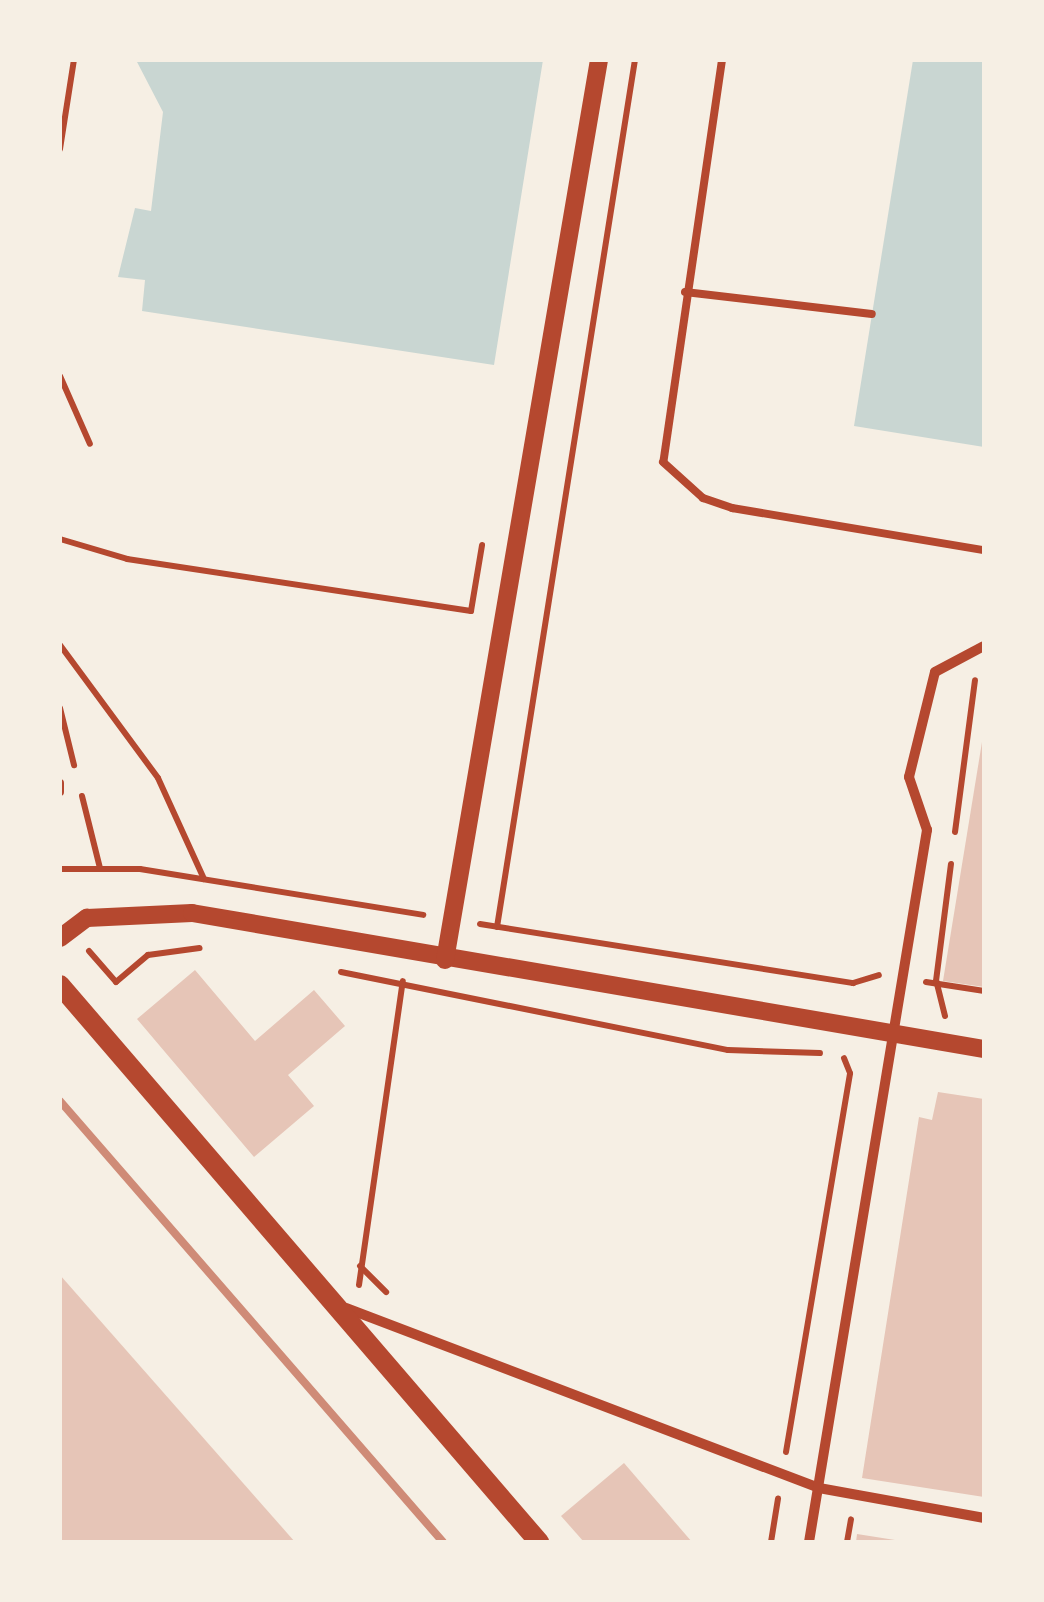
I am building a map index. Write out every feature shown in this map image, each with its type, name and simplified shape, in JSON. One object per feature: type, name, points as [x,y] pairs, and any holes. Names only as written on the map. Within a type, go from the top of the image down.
[{"type":"main road","points":[[60,985],[539,1542]]},
{"type":"street","points":[[445,960],[599,60]]},
{"type":"street","points":[[810,1542],[927,830],[910,777],[934,672],[984,646]]},
{"type":"street","points":[[60,938],[87,918],[192,914],[984,1049]]},
{"type":"street","points":[[335,1304],[819,1488],[984,1518]]},
{"type":"lane","points":[[722,60],[661,446],[671,478],[732,508],[984,550]]},
{"type":"lane","points":[[685,292],[872,314]]},
{"type":"lane","points":[[60,783],[60,792]]},
{"type":"path","points":[[60,149],[74,60]]},
{"type":"path","points":[[496,927],[635,60]]},
{"type":"path","points":[[60,376],[90,444]]},
{"type":"path","points":[[60,539],[127,559],[471,610],[485,532]]},
{"type":"path","points":[[60,645],[158,778],[204,880]]},
{"type":"path","points":[[942,1043],[946,1006],[936,984],[977,662]]},
{"type":"path","points":[[60,869],[204,880],[853,983],[863,973],[984,991]]},
{"type":"path","points":[[359,1265],[403,985],[410,913]]},
{"type":"path","points":[[116,982],[136,961],[169,948],[215,950]]},
{"type":"path","points":[[325,969],[728,1050],[844,1058],[890,1066]]},
{"type":"path","points":[[771,1542],[847,1091],[844,1058]]},
{"type":"shaded area","points":[[136,60],[543,60],[494,365],[142,311],[145,280],[118,277],[135,208],[151,211],[163,112]]},
{"type":"shaded area","points":[[913,60],[984,60],[984,447],[854,426]]},
{"type":"building","points":[[984,742],[984,987],[943,981]]},
{"type":"building","points":[[195,970],[255,1041],[314,990],[345,1026],[288,1075],[314,1106],[254,1157],[137,1019]]},
{"type":"building","points":[[938,1092],[984,1099],[984,1497],[862,1478],[919,1117],[932,1120]]},
{"type":"building","points":[[60,1275],[295,1542],[60,1542]]},
{"type":"building","points":[[624,1463],[692,1542],[584,1542],[561,1516]]},
{"type":"building","points":[[857,1534],[895,1540],[895,1542],[856,1542]]},
{"type":"railway","points":[[60,1101],[443,1542]]}]
